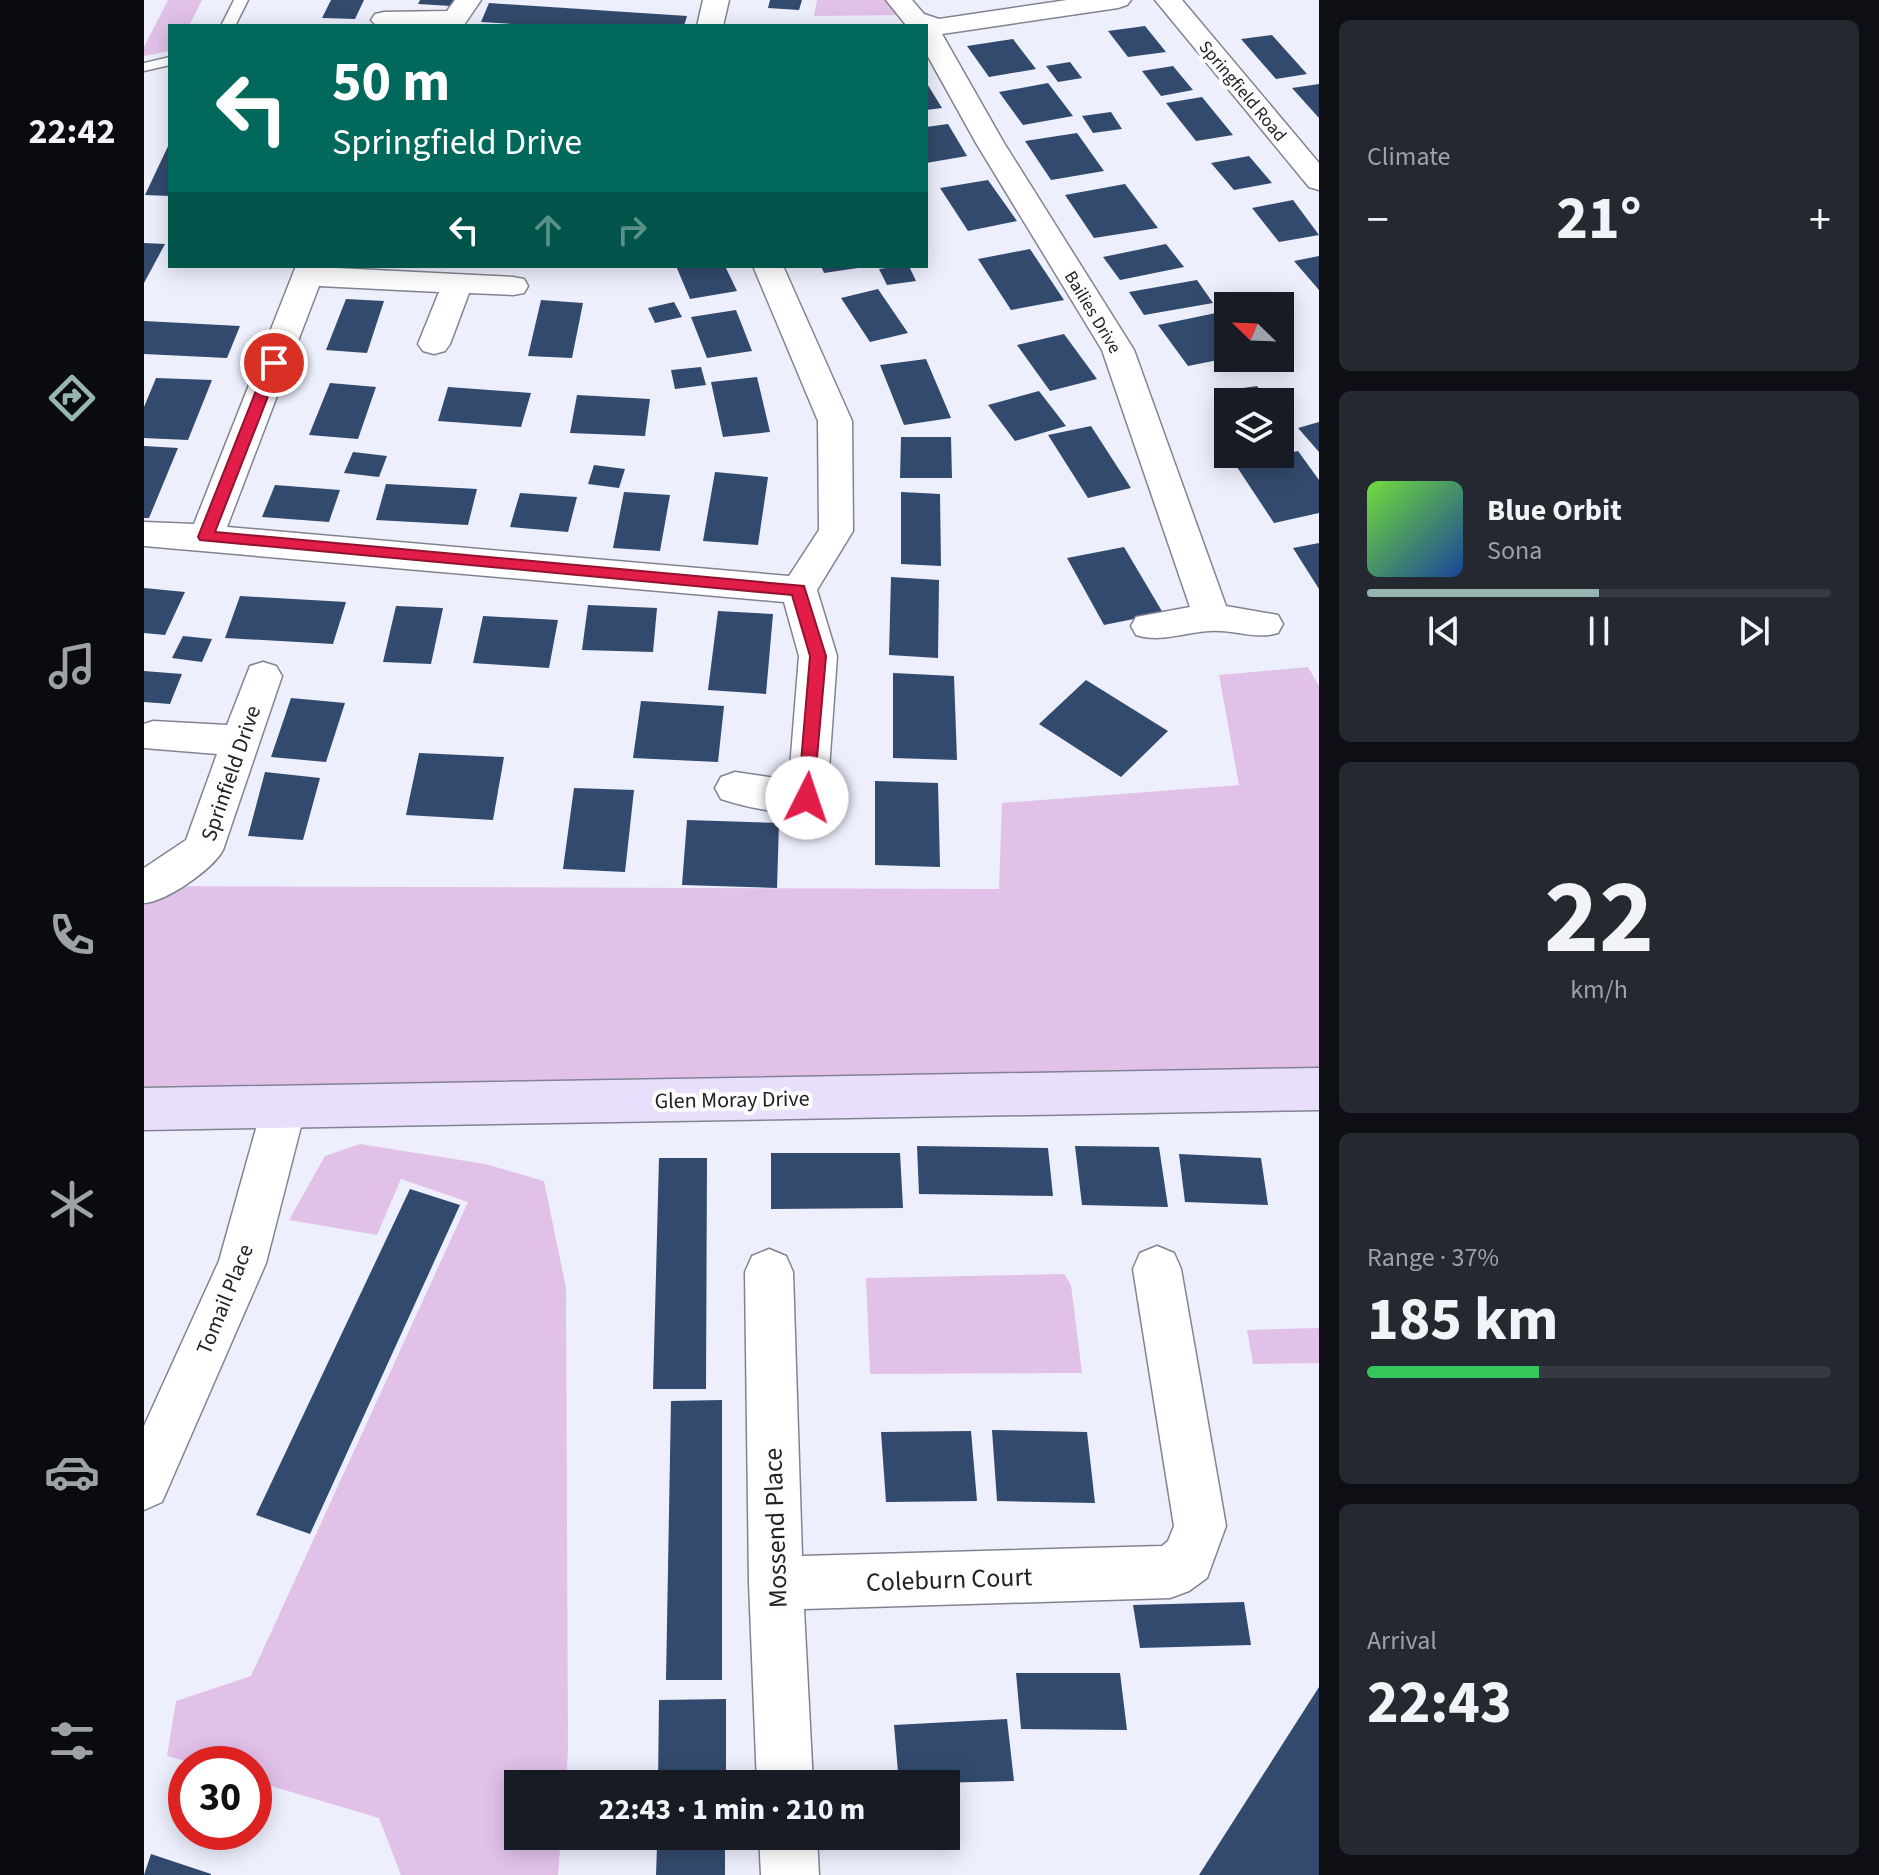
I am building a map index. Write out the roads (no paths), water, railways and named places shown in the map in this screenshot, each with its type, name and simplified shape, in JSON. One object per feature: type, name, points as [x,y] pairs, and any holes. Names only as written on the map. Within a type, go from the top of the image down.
[{"type":"street","points":[[386,15],[455,19],[468,0]]},
{"type":"street","points":[[710,24],[716,0]]},
{"type":"street","name":"Bailies Drive","points":[[899,0],[907,15],[921,24]]},
{"type":"street","points":[[928,26],[957,25],[1118,0]]},
{"type":"street","name":"Springfield Road","points":[[1168,0],[1319,181]]},
{"type":"street","name":"Bailies Drive","points":[[928,33],[990,143],[1118,350],[1212,617]]},
{"type":"street","points":[[735,788],[807,798],[818,656],[799,590],[836,531],[835,421],[769,268]]},
{"type":"street","points":[[206,537],[310,271],[513,286]]},
{"type":"street","points":[[434,344],[457,284]]},
{"type":"street","points":[[144,534],[799,590]]},
{"type":"street","points":[[1149,626],[1212,617],[1265,624]]},
{"type":"street","name":"Sprinfield Drive","points":[[144,886],[150,886],[203,850],[263,676]]},
{"type":"street","points":[[153,736],[241,741]]},
{"type":"street","name":"Glen Moray Drive","points":[[144,1109],[1319,1089]]},
{"type":"street","name":"Tomail Place","points":[[144,1484],[242,1263],[284,1107]]},
{"type":"street","name":"Coleburn Court","points":[[776,1583],[1170,1572],[1188,1559],[1200,1526],[1157,1269]]},
{"type":"street","name":"Mossend Place","points":[[769,1272],[776,1583],[784,1770]]},
{"type":"street","points":[[789,1850],[790,1875]]},
{"type":"lane","points":[[229,24],[241,0]]},
{"type":"lane","points":[[144,67],[168,61]]}]
